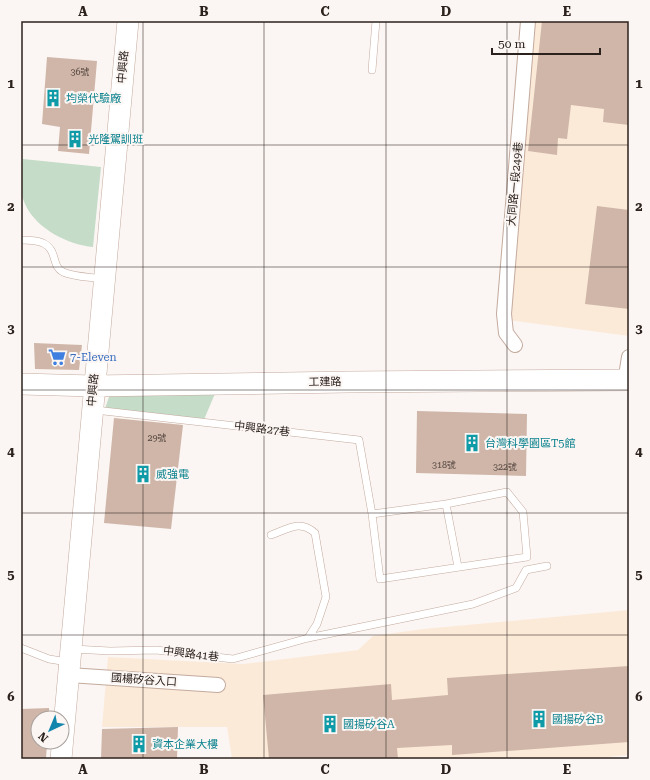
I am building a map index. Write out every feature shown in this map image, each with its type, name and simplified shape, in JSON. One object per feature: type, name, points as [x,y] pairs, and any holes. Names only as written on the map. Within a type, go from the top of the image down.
[{"type":"street","name":"中興路","points":[[60,759],[70,662],[93,386],[128,21]]},
{"type":"street","name":"大同路一段249巷","points":[[515,344],[506,333],[504,314],[528,21]]},
{"type":"street","points":[[628,378],[629,357]]},
{"type":"street","name":"工建路","points":[[21,384],[93,386],[628,378]]},
{"type":"street","name":"國楊矽谷入口","points":[[70,662],[218,685]]},
{"type":"lane","points":[[372,70],[376,21]]},
{"type":"lane","points":[[21,240],[41,242],[48,246],[52,251],[59,269],[64,273],[103,279]]},
{"type":"lane","name":"中興路27巷","points":[[91,409],[359,440],[372,514],[380,578],[527,557],[523,512],[507,492],[446,504],[372,514]]},
{"type":"lane","points":[[446,504],[458,567]]},
{"type":"lane","points":[[271,535],[299,525],[307,526],[315,533],[326,597],[317,624],[308,638]]},
{"type":"lane","name":"中興路41巷","points":[[21,648],[49,659],[70,662],[110,651],[156,650],[233,659],[308,638],[473,604],[516,588],[526,570],[547,566]]},
{"type":"shaded area","points":[[533,21],[629,21],[629,336],[508,320]]},
{"type":"shaded area","points":[[629,610],[629,755],[585,759],[232,759],[227,727],[102,727],[108,657],[243,664],[358,650],[373,636],[423,629]]},
{"type":"green space","points":[[23,159],[101,167],[93,247],[74,243],[54,234],[37,221],[30,213],[23,199],[21,188],[21,170]]},
{"type":"green space","points":[[219,384],[203,422],[104,411],[113,386]]},
{"type":"building","points":[[542,21],[629,21],[629,125],[603,122],[604,109],[571,105],[567,139],[558,138],[557,155],[528,151]]},
{"type":"building","points":[[47,57],[97,61],[89,154],[58,151],[60,127],[42,124]]},
{"type":"building","points":[[597,206],[629,210],[629,309],[585,304]]},
{"type":"building","name":"7-Eleven","points":[[34,343],[82,345],[79,370],[35,369]]},
{"type":"building","name":"台灣科學園區T5館","points":[[417,411],[527,414],[526,476],[416,473]]},
{"type":"building","name":"威強電","points":[[114,418],[183,425],[171,529],[104,523]]},
{"type":"building","points":[[629,666],[629,742],[452,755],[452,745],[397,748],[398,759],[269,759],[263,695],[391,684],[392,700],[448,695],[447,678]]},
{"type":"building","points":[[49,708],[49,710],[30,710],[30,750],[47,750],[46,759],[21,759],[21,709]]},
{"type":"building","name":"資本企業大樓","points":[[178,727],[177,759],[101,759],[102,729]]},
{"type":"place","name":"均榮代驗廠","points":[[53,98]]},
{"type":"place","name":"光隆駕訓班","points":[[75,139]]},
{"type":"place","name":"7-Eleven","points":[[57,357]]},
{"type":"place","name":"台灣科學園區T5館","points":[[472,443]]},
{"type":"place","name":"威強電","points":[[143,474]]},
{"type":"place","name":"國揚矽谷B","points":[[539,719]]},
{"type":"place","name":"國揚矽谷A","points":[[330,724]]},
{"type":"place","name":"資本企業大樓","points":[[139,744]]}]
